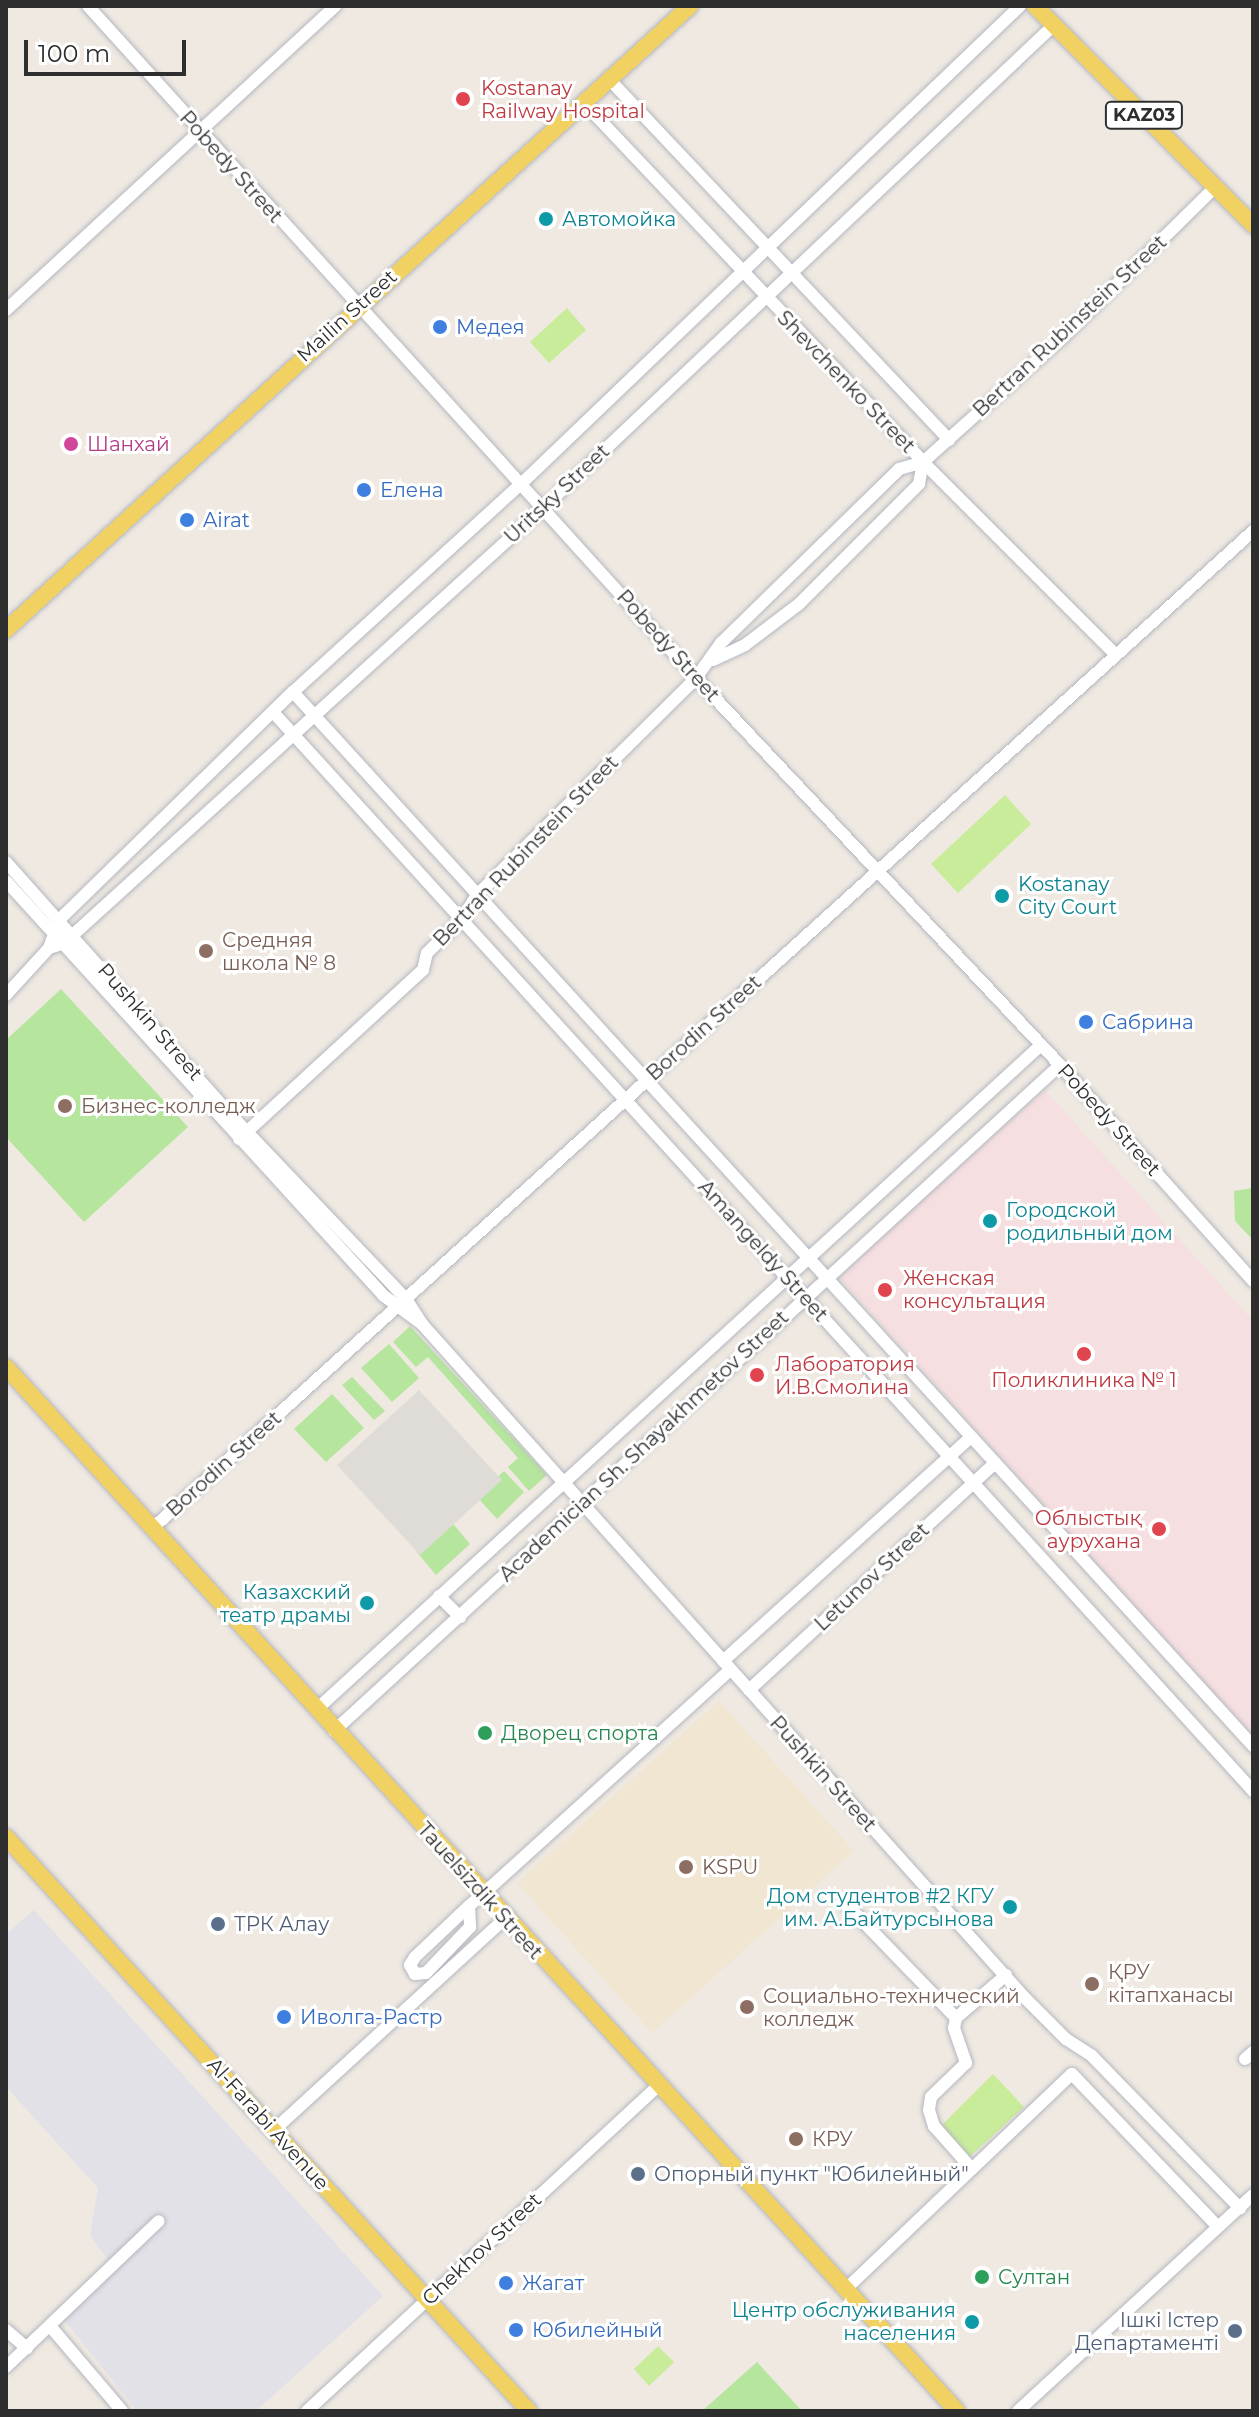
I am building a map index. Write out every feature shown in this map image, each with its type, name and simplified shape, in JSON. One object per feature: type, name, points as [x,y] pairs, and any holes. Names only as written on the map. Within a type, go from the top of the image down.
[{"type":"main road","name":"Mailin Street","points":[[6,630],[357,306],[690,6]]},
{"type":"main road","name":"KАZ03","points":[[1035,6],[1253,225]]},
{"type":"main road","name":"Tauelsіzdіk Street","points":[[6,1367],[155,1526],[334,1731],[657,2087],[848,2287],[957,2411]]},
{"type":"main road","name":"Al-Farabi Avenue","points":[[6,1837],[529,2411]]},
{"type":"street","name":"Pobedy Street","points":[[88,6],[696,678],[1060,1065],[1253,1281]]},
{"type":"street","points":[[6,310],[335,6]]},
{"type":"street","name":"Uritsky Street","points":[[55,925],[293,692],[521,484],[740,270],[1020,6]]},
{"type":"street","name":"Uritsky Street","points":[[6,995],[49,948],[68,939],[543,508],[1054,25]]},
{"type":"street","name":"Shevchenko Street","points":[[609,79],[791,276],[949,440]]},
{"type":"street","name":"Shevchenko Street","points":[[583,102],[923,462],[1116,655]]},
{"type":"street","name":"Bertran Rubinstein Street","points":[[243,1135],[423,970],[427,953],[462,919],[477,895],[696,678],[721,643],[899,469],[923,462],[949,440],[1215,187]]},
{"type":"street","points":[[711,661],[745,645],[799,604],[919,484],[923,462]]},
{"type":"street","name":"Borodin Street","points":[[155,1526],[1253,531]]},
{"type":"street","name":"Amangeldy Street","points":[[293,692],[1253,1746]]},
{"type":"street","name":"Amangeldy Street","points":[[273,712],[1253,1791]]},
{"type":"street","name":"Pushkin Street","points":[[6,862],[55,925],[243,1135],[568,1481],[726,1666],[1006,1975],[1066,2039],[1091,2055],[1240,2208]]},
{"type":"street","name":"Pushkin Street","points":[[6,881],[55,925]]},
{"type":"street","points":[[49,948],[55,925]]},
{"type":"street","name":"Academician Sh. Shayakhmetov Street","points":[[316,1710],[1041,1045]]},
{"type":"street","name":"Academician Sh. Shayakhmetov Street","points":[[334,1731],[825,1277],[1060,1065]]},
{"type":"street","points":[[655,1398],[673,1419]]},
{"type":"street","name":"Letunov Street","points":[[469,1906],[470,1927],[426,1973],[415,1974],[410,1965],[415,1957],[469,1906],[483,1894],[971,1437]]},
{"type":"street","name":"Letunov Street","points":[[749,1690],[995,1463]]},
{"type":"street","points":[[439,1596],[460,1617]]},
{"type":"street","points":[[848,1906],[956,2018],[966,2063],[931,2097],[929,2110],[934,2126],[972,2169]]},
{"type":"street","points":[[274,2130],[505,1918]]},
{"type":"street","points":[[956,2018],[1006,1975]]},
{"type":"street","points":[[848,2287],[1072,2074],[1218,2227]]},
{"type":"street","name":"Chekhov Street","points":[[307,2411],[657,2087]]},
{"type":"street","points":[[1018,2411],[1253,2195]]},
{"type":"street","points":[[6,2367],[159,2221]]},
{"type":"street","points":[[50,2326],[122,2411]]},
{"type":"street","points":[[6,2330],[27,2348]]},
{"type":"shaded area","name":"Облыстық аурухана","points":[[1045,1090],[1253,1321],[1253,1738],[837,1275]]},
{"type":"shaded area","points":[[419,1390],[502,1480],[420,1555],[337,1465]]},
{"type":"shaded area","name":"KSPU","points":[[719,1701],[854,1851],[652,2033],[517,1883]]},
{"type":"shaded area","points":[[34,1910],[383,2296],[256,2411],[137,2411],[64,2320],[116,2270],[90,2236],[98,2188],[6,2087],[6,1934]]},
{"type":"green space","points":[[567,308],[586,330],[549,363],[530,342]]},
{"type":"green space","points":[[1005,795],[1031,824],[958,893],[931,864]]},
{"type":"green space","points":[[61,989],[188,1127],[84,1222],[6,1137],[6,1040]]},
{"type":"green space","points":[[1253,1188],[1253,1240],[1235,1221],[1234,1191]]},
{"type":"green space","points":[[410,1326],[547,1475],[529,1491],[508,1467],[518,1458],[428,1357],[416,1367],[393,1342]]},
{"type":"green space","points":[[389,1344],[419,1378],[392,1402],[361,1368]]},
{"type":"green space","points":[[352,1377],[385,1411],[374,1420],[342,1385]]},
{"type":"green space","points":[[332,1394],[364,1428],[326,1462],[294,1429]]},
{"type":"green space","points":[[504,1471],[524,1492],[497,1519],[477,1497]]},
{"type":"green space","points":[[449,1519],[470,1544],[436,1575],[416,1551]]},
{"type":"green space","points":[[993,2074],[1024,2107],[966,2160],[941,2126]]},
{"type":"green space","points":[[658,2346],[674,2362],[649,2386],[634,2369]]},
{"type":"green space","points":[[757,2362],[802,2411],[702,2411]]},
{"type":"place","name":"Kostanay Railway Hospital","points":[[463,99]]},
{"type":"place","name":"Автомойка","points":[[546,219]]},
{"type":"place","name":"Медея","points":[[440,327]]},
{"type":"place","name":"Шанхай","points":[[71,444]]},
{"type":"place","name":"Елена","points":[[364,490]]},
{"type":"place","name":"Airat","points":[[187,520]]},
{"type":"place","name":"Kostanay City Court","points":[[1002,896]]},
{"type":"place","name":"Средняя школа № 8","points":[[206,951]]},
{"type":"place","name":"Сабрина","points":[[1086,1022]]},
{"type":"place","name":"Бизнес-колледж","points":[[65,1106]]},
{"type":"place","name":"Городской родильный дом","points":[[990,1221]]},
{"type":"place","name":"Женская консультация","points":[[885,1290]]},
{"type":"place","name":"Поликлиника № 1","points":[[1084,1354]]},
{"type":"place","name":"Лаборатория И.В.Смолина","points":[[757,1375]]},
{"type":"place","name":"Облыстық аурухана","points":[[1159,1529]]},
{"type":"place","name":"Казахский театр драмы","points":[[367,1603]]},
{"type":"place","name":"Дворец спорта","points":[[485,1733]]},
{"type":"place","name":"KSPU","points":[[686,1867]]},
{"type":"place","name":"Дом студентов #2 КГУ им. А.Байтурсынова","points":[[1010,1907]]},
{"type":"place","name":"ТРК Алау","points":[[218,1924]]},
{"type":"place","name":"ҚРУ кітапханасы","points":[[1092,1984]]},
{"type":"place","name":"Социально-технический колледж","points":[[747,2007]]},
{"type":"place","name":"Иволга-Растр","points":[[284,2017]]},
{"type":"place","name":"КРУ","points":[[796,2139]]},
{"type":"place","name":"Опорный пункт \"Юбилейный\"","points":[[638,2174]]},
{"type":"place","name":"Султан","points":[[982,2277]]},
{"type":"place","name":"Жагат","points":[[506,2283]]},
{"type":"place","name":"Центр обслуживания населения","points":[[972,2322]]},
{"type":"place","name":"Юбилейный","points":[[516,2330]]},
{"type":"place","name":"Ішкі Істер Департаменті","points":[[1235,2331]]}]
